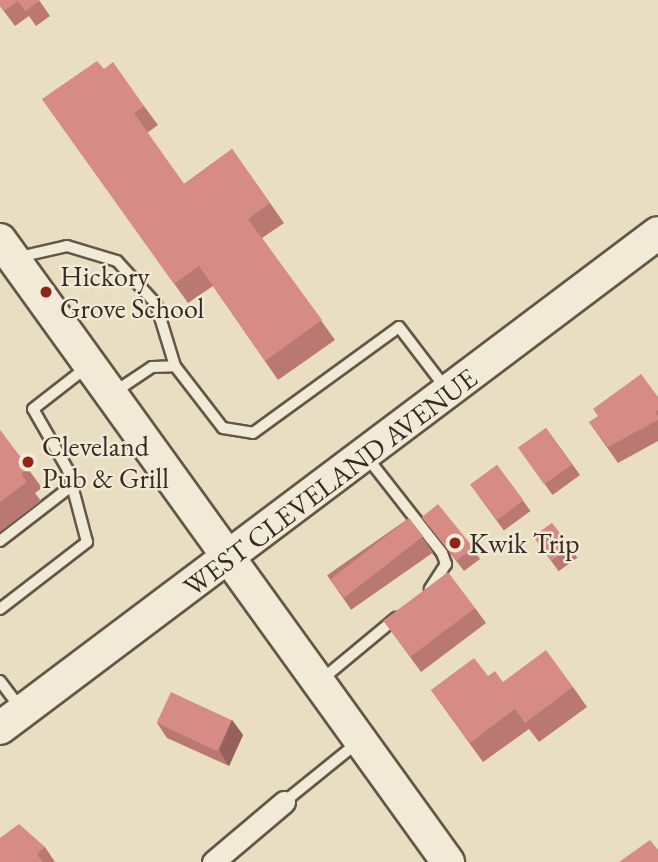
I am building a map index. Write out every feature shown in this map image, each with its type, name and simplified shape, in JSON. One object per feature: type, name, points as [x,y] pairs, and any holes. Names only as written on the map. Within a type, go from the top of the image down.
[{"type":"main road","name":"WEST CLEVELAND AVENUE","points":[[11,720],[229,560],[658,233]]},
{"type":"main road","points":[[7,250],[448,862]]},
{"type":"street","points":[[213,862],[284,802]]},
{"type":"lane","points":[[7,250],[67,246],[117,261],[156,304],[175,366],[223,428],[253,433],[399,327],[449,393]]},
{"type":"lane","points":[[0,609],[87,542],[69,486],[68,470],[33,409],[89,365]]},
{"type":"lane","points":[[110,395],[152,367],[175,366]]},
{"type":"lane","points":[[366,456],[446,564],[416,601]]},
{"type":"lane","points":[[0,541],[69,486]]},
{"type":"lane","points":[[317,683],[406,609]]},
{"type":"lane","points":[[0,681],[11,720]]},
{"type":"lane","points":[[284,802],[359,741]]},
{"type":"building","points":[[0,0],[39,1],[25,11],[18,1],[4,11]]},
{"type":"building","points":[[97,61],[104,69],[113,62],[144,106],[134,113],[184,184],[232,149],[270,203],[248,219],[322,320],[265,361],[199,266],[174,284],[42,99]]},
{"type":"building","points":[[641,374],[658,397],[658,410],[655,412],[658,420],[608,447],[589,422],[598,416],[593,409]]},
{"type":"building","points":[[546,428],[572,465],[544,484],[518,448]]},
{"type":"building","points":[[0,430],[29,468],[21,474],[27,482],[0,502]]},
{"type":"building","points":[[497,465],[523,500],[497,520],[471,485]]},
{"type":"building","name":"Kwik Trip","points":[[438,504],[473,548],[457,561],[422,517]]},
{"type":"building","points":[[409,518],[423,536],[344,598],[330,580]]},
{"type":"building","points":[[552,523],[570,547],[552,561],[534,537]]},
{"type":"building","points":[[448,572],[475,608],[410,657],[383,621]]},
{"type":"building","points":[[546,650],[573,687],[525,723],[515,709],[470,743],[431,690],[474,658],[488,676],[495,671],[503,682]]},
{"type":"building","points":[[171,692],[232,720],[217,751],[157,723]]},
{"type":"building","points":[[19,824],[45,847],[37,854],[43,862],[0,862],[0,838]]},
{"type":"building","points":[[650,840],[658,850],[658,862],[619,862]]},
{"type":"place","name":"Hickory Grove School","points":[[46,292]]},
{"type":"place","name":"Cleveland Pub & Grill","points":[[28,462]]},
{"type":"place","name":"Kwik Trip","points":[[455,543]]}]
